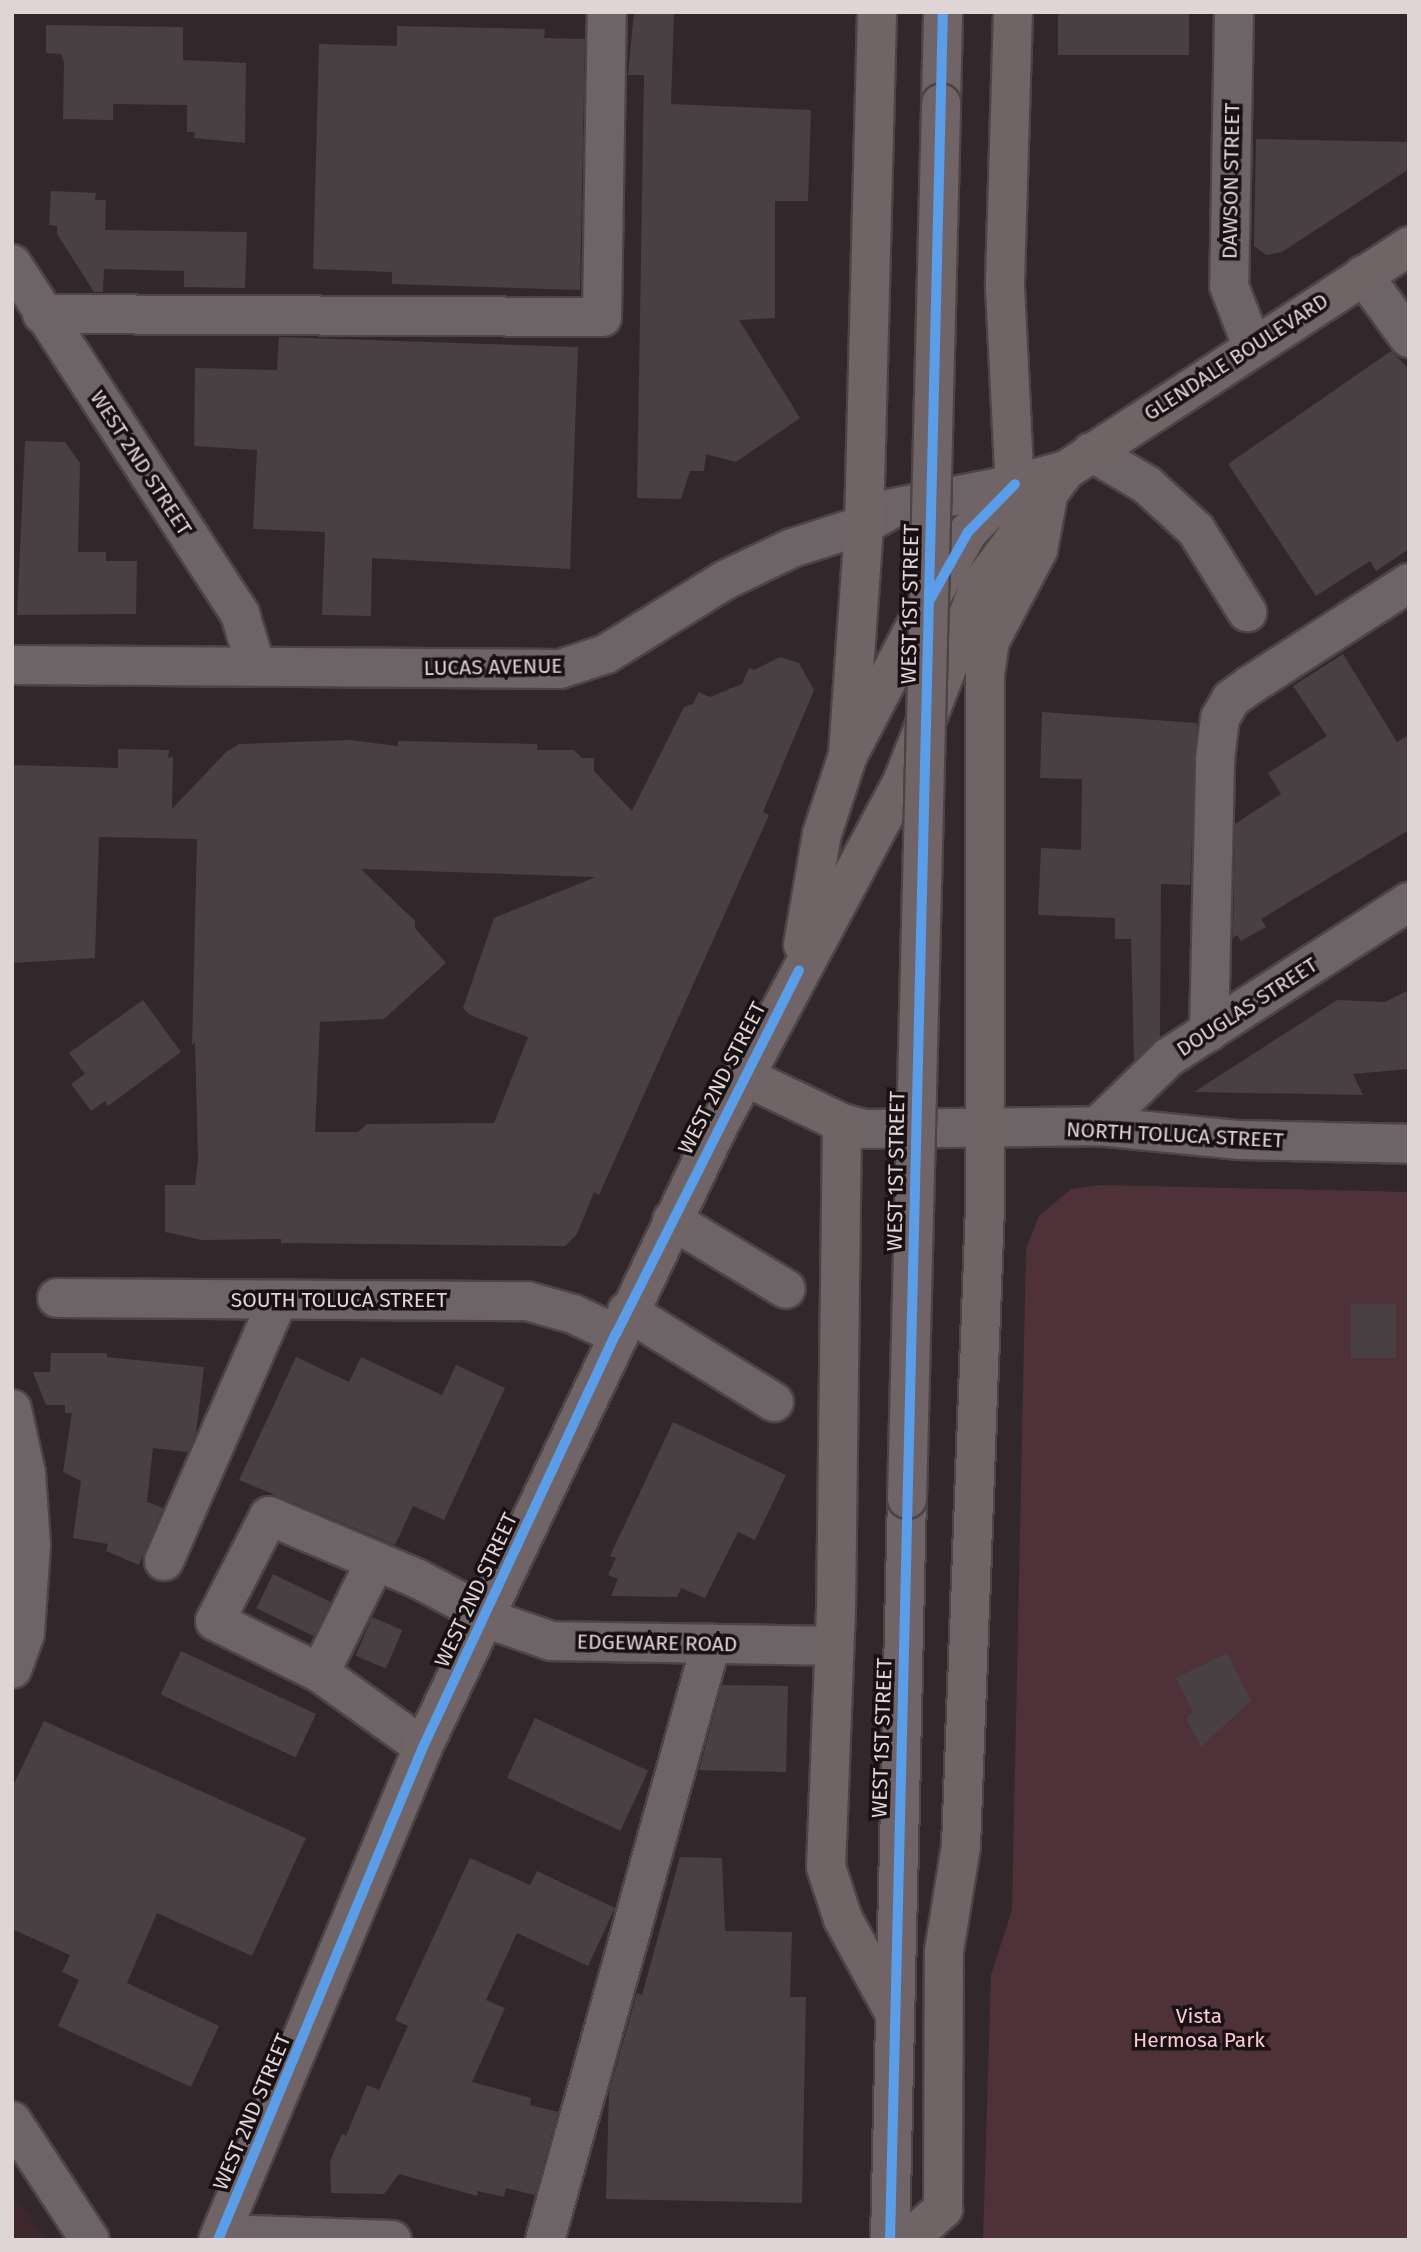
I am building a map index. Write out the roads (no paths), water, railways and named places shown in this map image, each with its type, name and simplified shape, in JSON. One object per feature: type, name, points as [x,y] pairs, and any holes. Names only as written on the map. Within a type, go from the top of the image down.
[{"type":"main road","points":[[848,755],[864,525],[877,12]]},
{"type":"main road","name":"WEST 1ST STREET","points":[[890,2240],[943,12]]},
{"type":"main road","points":[[908,2240],[943,2209],[944,1951],[961,1846],[985,1208],[985,675],[990,641],[1038,550],[1056,474],[1005,287],[1013,12]]},
{"type":"main road","name":"GLENDALE BOULEVARD","points":[[919,619],[968,532],[1409,246]]},
{"type":"main road","points":[[1017,531],[1056,474]]},
{"type":"main road","name":"WEST 2ND STREET","points":[[219,2237],[424,1747],[622,1323],[744,1076],[902,780],[979,587],[1017,531]]},
{"type":"main road","name":"WEST 2ND STREET","points":[[799,970],[822,834],[848,755],[919,619]]},
{"type":"main road","name":"NORTH TOLUCA STREET","points":[[744,1076],[842,1123]]},
{"type":"main road","points":[[842,1123],[834,1646],[826,1867],[843,1919],[894,2012]]},
{"type":"street","points":[[42,314],[602,317],[607,12]]},
{"type":"street","name":"DAWSON STREET","points":[[1234,12],[1229,286],[1252,346]]},
{"type":"street","name":"WEST 2ND STREET","points":[[12,264],[42,314],[240,614],[256,667]]},
{"type":"street","points":[[1363,275],[1409,338]]},
{"type":"street","points":[[1056,474],[1147,485],[1196,530],[1247,612]]},
{"type":"street","name":"LUCAS AVENUE","points":[[12,665],[560,669],[580,665],[725,580],[792,548],[864,525],[893,508],[1056,474]]},
{"type":"street","points":[[864,525],[899,532],[1017,531]]},
{"type":"street","points":[[1209,1032],[1215,759],[1220,718],[1231,699],[1252,684],[1409,583]]},
{"type":"street","name":"DOUGLAS STREET","points":[[1098,1126],[1169,1057],[1409,902]]},
{"type":"street","name":"NORTH TOLUCA STREET","points":[[842,1123],[864,1129],[1098,1126],[1239,1140],[1409,1144]]},
{"type":"street","points":[[672,1220],[786,1289]]},
{"type":"street","name":"SOUTH TOLUCA STREET","points":[[57,1298],[527,1301],[573,1314],[622,1323],[774,1402]]},
{"type":"street","points":[[164,1561],[278,1300]]},
{"type":"street","points":[[12,1409],[26,1473],[32,1545],[25,1634],[12,1670]]},
{"type":"street","name":"EDGEWARE ROAD","points":[[320,1673],[215,1621],[269,1517],[374,1564],[418,1580],[485,1616],[551,1641],[834,1646]]},
{"type":"street","points":[[374,1564],[320,1673],[424,1747]]},
{"type":"street","points":[[545,2240],[710,1644]]},
{"type":"street","points":[[12,2121],[90,2240]]},
{"type":"street","points":[[219,2237],[393,2240]]},
{"type":"park label","name":"Vista Hermosa Park","points":[[1199,2028]]}]
